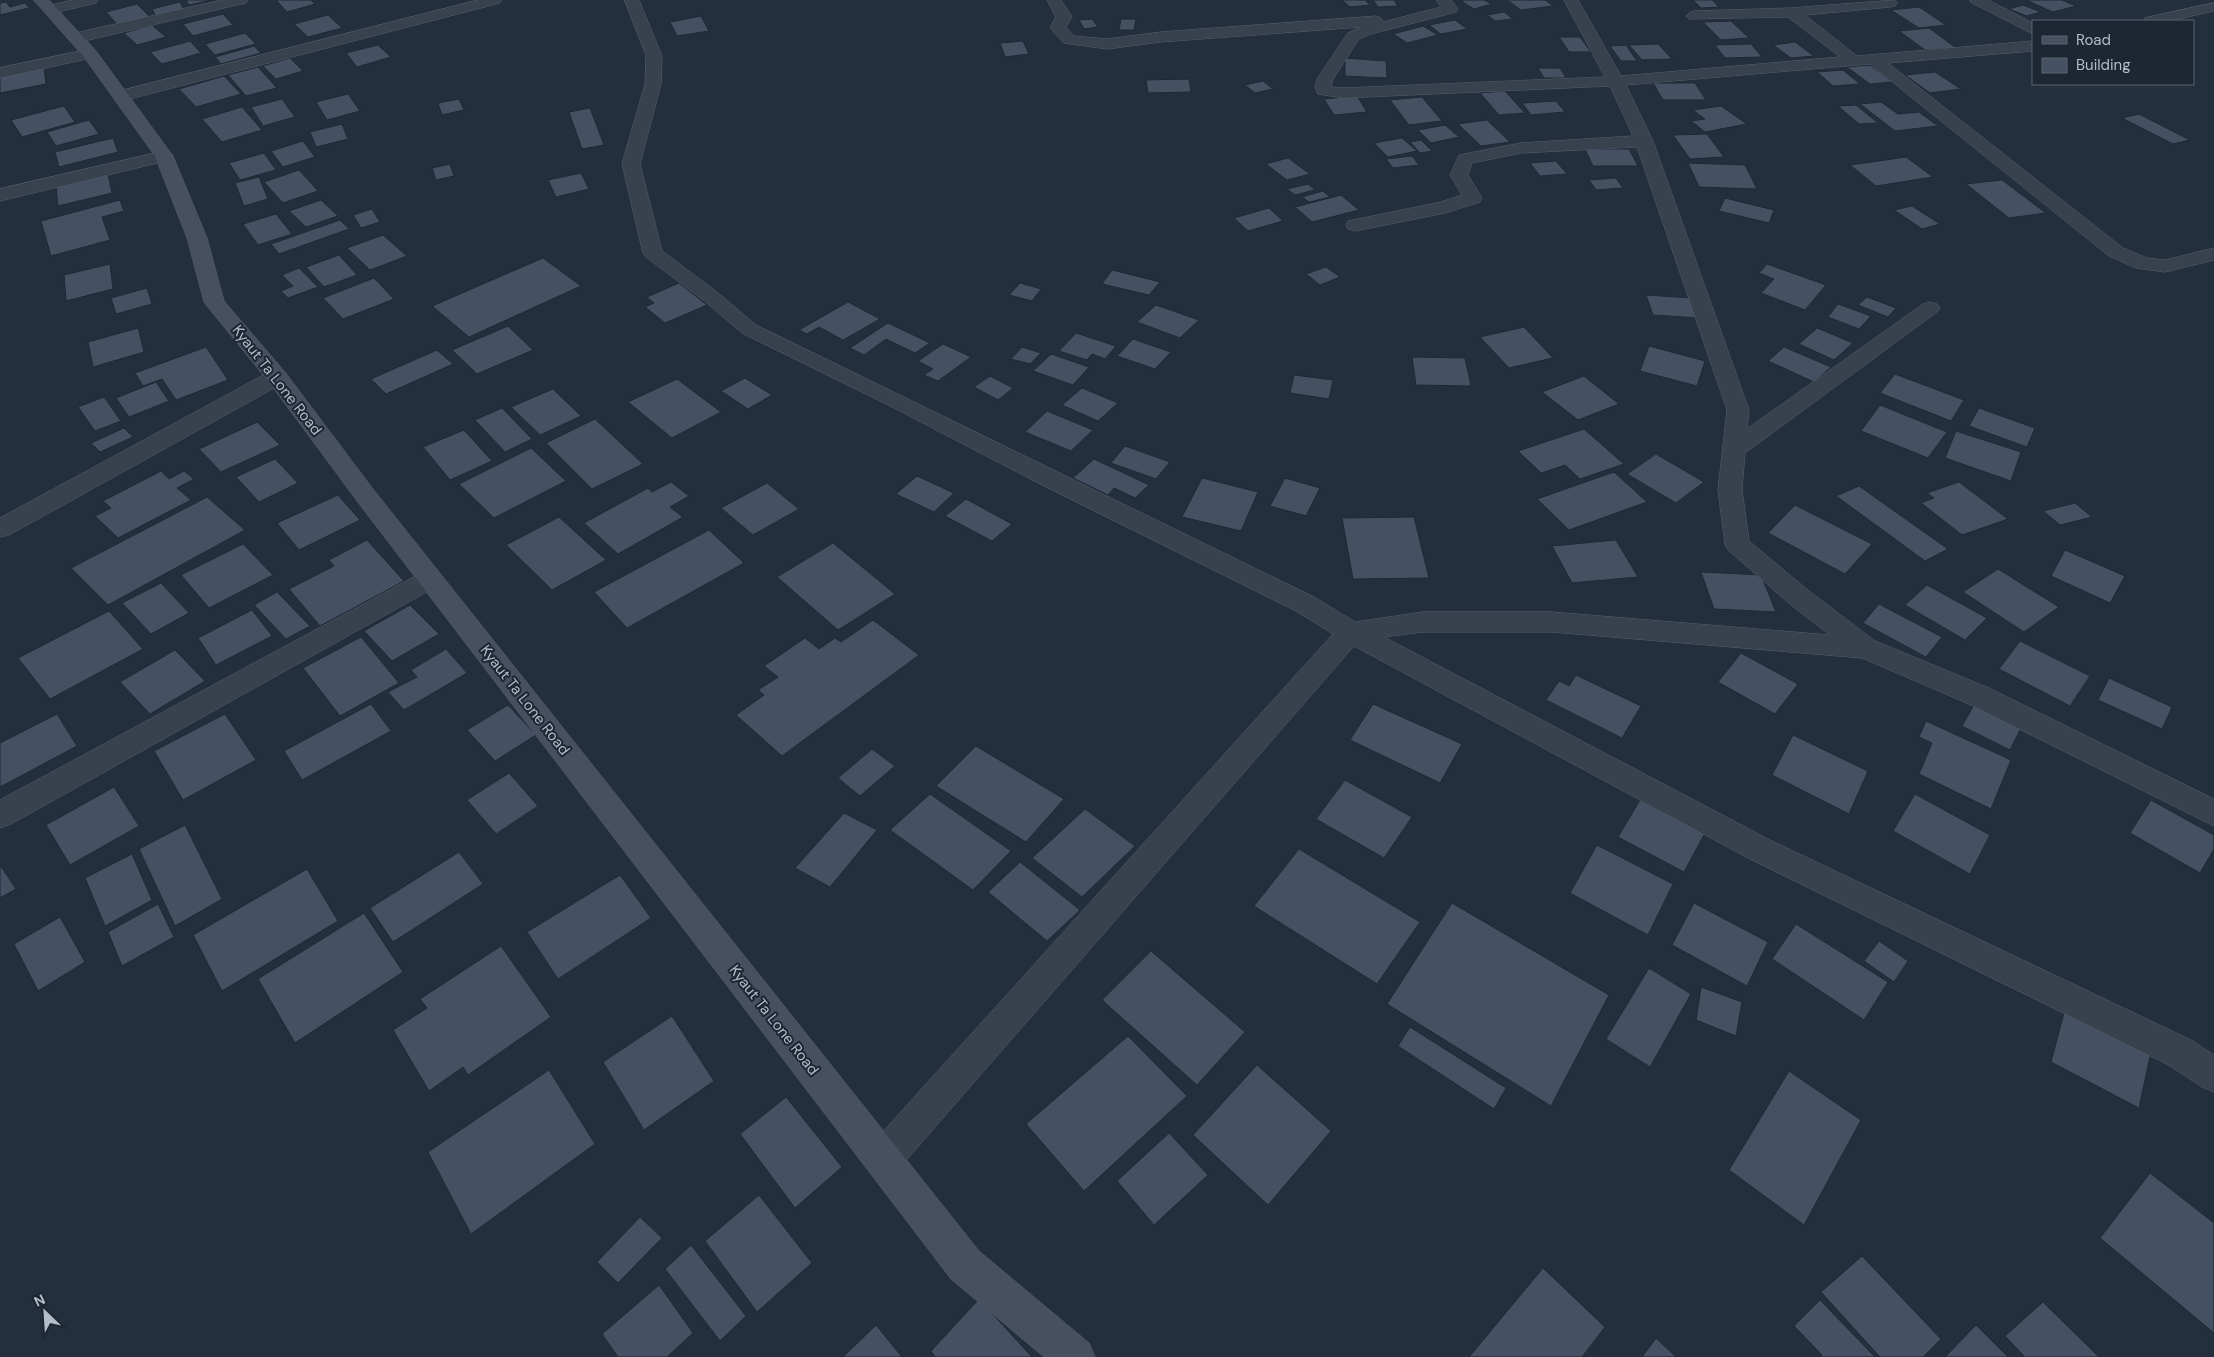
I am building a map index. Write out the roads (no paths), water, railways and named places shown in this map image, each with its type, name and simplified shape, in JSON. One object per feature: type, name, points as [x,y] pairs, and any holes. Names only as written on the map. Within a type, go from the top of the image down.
[{"type":"main road","name":"Kyaut Ta Lone Road","points":[[45,5],[83,46],[122,96],[164,156],[197,238],[214,302],[277,377],[364,495],[965,1265],[1075,1357]]},
{"type":"street","points":[[45,5],[91,0]]},
{"type":"street","points":[[0,73],[83,46],[241,0]]},
{"type":"street","points":[[122,96],[496,0]]},
{"type":"street","points":[[632,0],[654,56],[653,84],[631,164],[653,253],[710,296],[749,329],[1305,604],[1351,632],[1759,849],[2179,1052],[2214,1075]]},
{"type":"street","points":[[1054,0],[1064,17],[1058,28],[1069,40],[1107,44],[1161,37],[1425,17]]},
{"type":"street","points":[[1444,0],[1451,9],[1425,17],[1366,30],[1353,36],[1325,79],[1324,91],[1343,93],[1616,81],[2032,46]]},
{"type":"street","points":[[1571,0],[1616,81],[1644,141],[1738,410],[1730,490],[1737,544],[1800,598],[1865,648],[1979,696],[2214,813]]},
{"type":"street","points":[[1977,0],[2032,28]]},
{"type":"street","points":[[2193,0],[2214,7]]},
{"type":"street","points":[[1694,16],[1791,12],[1890,3]]},
{"type":"street","points":[[2155,20],[2214,7]]},
{"type":"street","points":[[1791,12],[1854,61]]},
{"type":"street","points":[[1874,60],[2116,252],[2144,264],[2165,266],[2214,254]]},
{"type":"street","points":[[1354,225],[1445,208],[1473,198],[1459,175],[1465,159],[1521,148],[1644,141]]},
{"type":"street","points":[[0,195],[164,156]]},
{"type":"street","points":[[1734,450],[1930,308]]},
{"type":"street","points":[[0,529],[277,377]]},
{"type":"street","points":[[0,815],[430,579]]},
{"type":"street","points":[[882,1159],[1351,632],[1423,622],[1552,622],[1865,648]]}]
